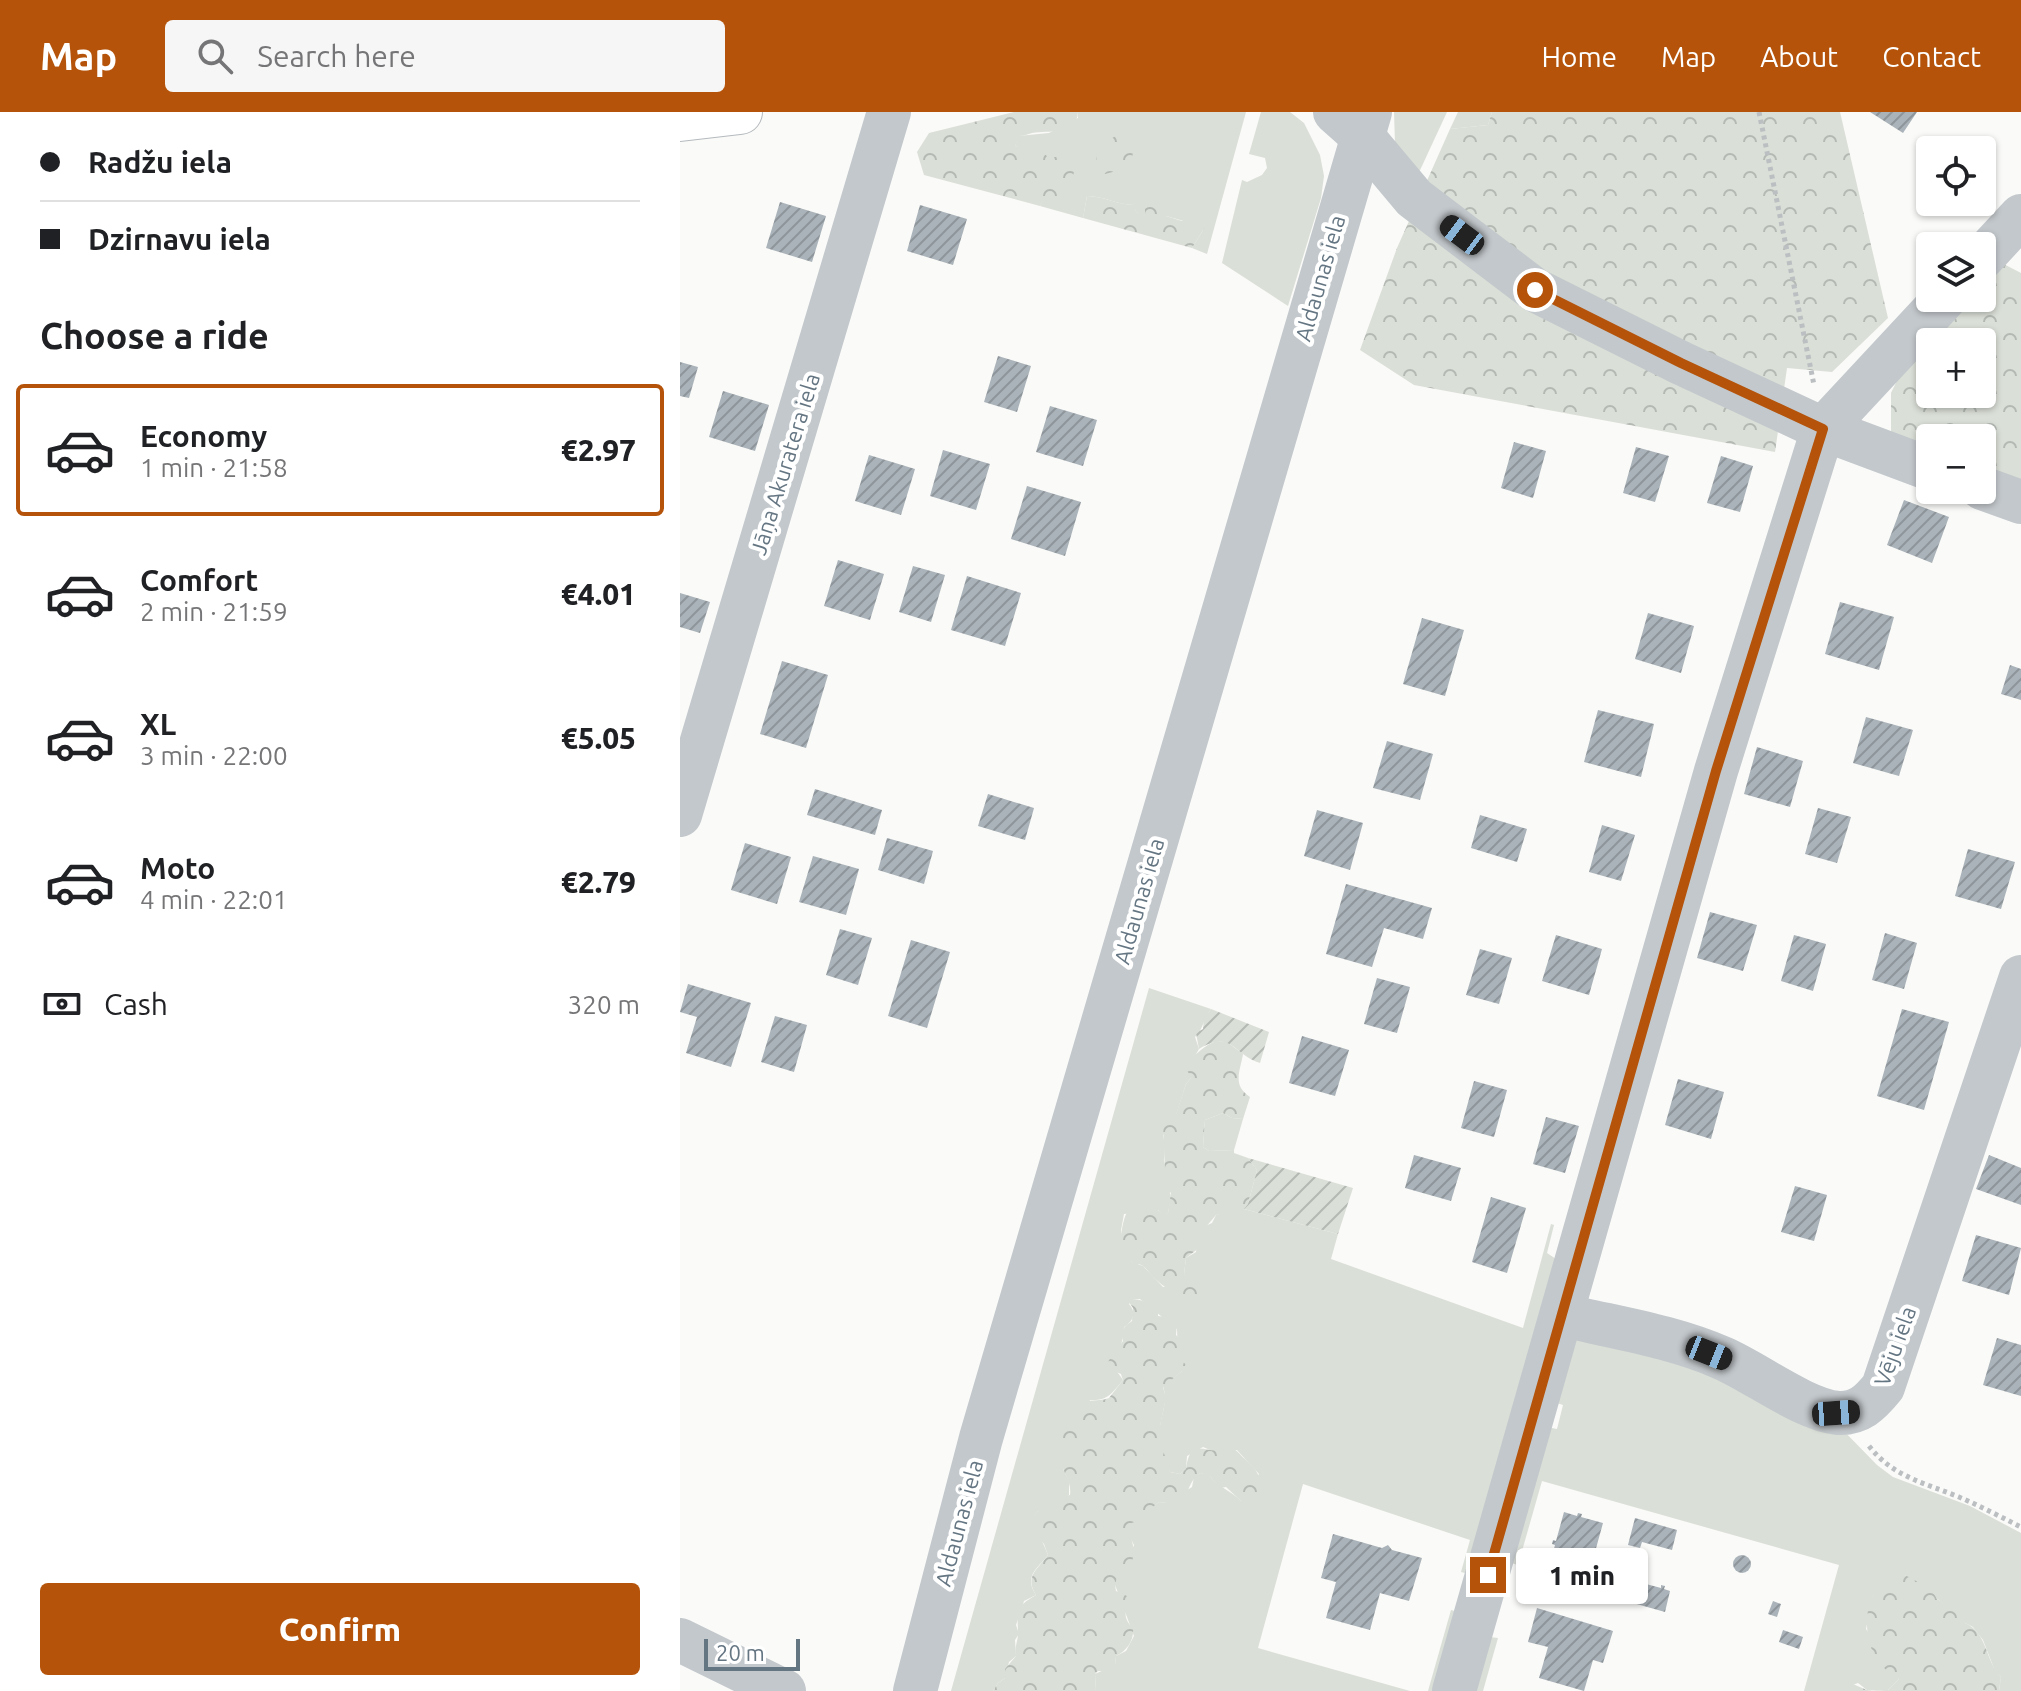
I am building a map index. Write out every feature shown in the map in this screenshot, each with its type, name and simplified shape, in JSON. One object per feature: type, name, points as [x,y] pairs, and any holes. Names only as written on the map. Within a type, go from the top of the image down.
[{"type":"main road","points":[[680,119],[740,112]]},
{"type":"street","name":"Jāņa Akuratera iela","points":[[680,815],[889,112]]},
{"type":"street","points":[[1355,120],[1414,198],[1535,290],[1823,429],[1916,464]]},
{"type":"street","name":"Aldaunas iela","points":[[915,1691],[981,1438],[1355,120]]},
{"type":"street","points":[[1996,243],[2021,216]]},
{"type":"street","points":[[1454,1691],[1716,771],[1823,429],[1932,312]]},
{"type":"street","points":[[1996,493],[2021,502]]},
{"type":"street","name":"Vēju iela","points":[[1855,1412],[1870,1403],[1883,1387],[2021,977]]},
{"type":"street","points":[[1563,1315],[1694,1347],[1724,1359],[1815,1407],[1836,1413],[1855,1412]]},
{"type":"street","points":[[680,1640],[784,1691]]},
{"type":"path","points":[[1759,112],[1823,429]]},
{"type":"path","points":[[1855,1412],[1869,1446],[1880,1460],[1897,1473],[2021,1527]]},
{"type":"green space","points":[[1014,112],[1078,112],[1073,125],[1019,136],[1015,146],[1040,150],[1048,157],[1067,157],[1075,167],[1071,186],[1056,203],[1044,200],[1040,206],[924,175],[917,152],[929,133]]},
{"type":"green space","points":[[1078,112],[1246,112],[1207,254],[1192,248],[1205,227],[1166,216],[1145,216],[1136,212],[1134,205],[1087,196],[1083,218],[1040,206],[1066,157],[1047,157],[1015,146],[1018,136],[1049,133],[1078,118]]},
{"type":"green space","points":[[1261,112],[1290,112],[1304,123],[1320,155],[1324,176],[1321,198],[1288,306],[1222,263],[1242,180],[1247,182],[1262,175],[1267,168],[1265,158],[1249,154]]},
{"type":"green space","points":[[1394,112],[1447,112],[1415,181],[1395,143]]},
{"type":"green space","points":[[1458,112],[1492,112],[1488,125],[1450,129]]},
{"type":"green space","points":[[1492,112],[1840,112],[1888,318],[1832,372],[1787,368],[1775,452],[1414,385],[1360,350],[1397,248],[1450,129],[1488,125]]},
{"type":"green space","points":[[1116,136],[1129,137],[1132,158],[1125,167],[1105,174],[1097,165],[1096,152]]},
{"type":"green space","points":[[1087,196],[1135,205],[1136,212],[1145,215],[1145,208],[1153,204],[1165,209],[1166,216],[1182,221],[1188,217],[1200,220],[1205,227],[1192,248],[1083,218]]},
{"type":"green space","points":[[1996,260],[2021,273],[2021,482],[1996,472],[1996,424],[1916,424],[1916,443],[1891,434],[1891,393],[1904,366],[1916,352],[1916,408],[1996,408],[1996,328],[1937,328],[1951,312],[1996,312]]},
{"type":"green space","points":[[1149,988],[1211,1009],[1195,1037],[1199,1049],[1191,1078],[1176,1115],[1163,1135],[1171,1198],[1168,1213],[1163,1215],[1158,1210],[1124,1214],[1121,1230],[1125,1254],[1132,1262],[1143,1266],[1163,1287],[1189,1281],[1184,1274],[1186,1258],[1196,1252],[1198,1235],[1216,1215],[1244,1209],[1338,1234],[1331,1259],[1523,1328],[1551,1224],[1554,1225],[1547,1253],[1556,1259],[1472,1575],[1461,1572],[1470,1540],[1303,1484],[1258,1648],[1410,1691],[1096,1691],[1095,1674],[1115,1665],[1116,1656],[1126,1651],[1134,1636],[1114,1582],[1117,1574],[1126,1567],[1134,1545],[1129,1535],[1129,1524],[1159,1502],[1167,1503],[1192,1487],[1194,1477],[1200,1473],[1209,1474],[1241,1501],[1259,1474],[1237,1450],[1215,1452],[1203,1447],[1187,1456],[1186,1469],[1180,1474],[1170,1472],[1162,1450],[1160,1426],[1165,1402],[1163,1386],[1182,1371],[1177,1329],[1140,1299],[1133,1299],[1129,1304],[1133,1317],[1124,1327],[1116,1370],[1123,1380],[1105,1398],[1090,1400],[1063,1469],[1069,1481],[1069,1495],[1038,1511],[1033,1518],[1048,1555],[1031,1577],[1036,1595],[1024,1601],[1016,1625],[1019,1634],[1015,1640],[1016,1656],[1009,1662],[1005,1678],[993,1691],[951,1691]]},
{"type":"green space","points":[[1211,1009],[1269,1032],[1260,1063],[1226,1043],[1210,1044],[1199,1049],[1196,1033],[1203,1029],[1204,1019]]},
{"type":"green space","points":[[1217,1041],[1227,1042],[1243,1054],[1239,1083],[1250,1097],[1243,1119],[1223,1113],[1205,1120],[1203,1147],[1209,1151],[1234,1150],[1234,1153],[1248,1158],[1257,1170],[1244,1209],[1216,1215],[1199,1235],[1199,1248],[1186,1258],[1184,1274],[1196,1285],[1197,1298],[1167,1288],[1144,1267],[1126,1257],[1121,1234],[1131,1204],[1150,1204],[1163,1214],[1168,1213],[1171,1193],[1160,1182],[1165,1168],[1163,1126],[1169,1117],[1176,1114],[1191,1078],[1187,1060]]},
{"type":"green space","points":[[1223,1113],[1243,1119],[1234,1150],[1209,1151],[1203,1147],[1205,1120]]},
{"type":"green space","points":[[1248,1158],[1353,1188],[1338,1234],[1244,1209],[1257,1170]]},
{"type":"green space","points":[[1132,1299],[1155,1307],[1158,1316],[1173,1318],[1177,1324],[1176,1335],[1184,1343],[1178,1356],[1186,1365],[1163,1387],[1166,1398],[1160,1426],[1167,1433],[1163,1450],[1170,1472],[1180,1474],[1186,1469],[1192,1451],[1215,1451],[1229,1447],[1256,1471],[1260,1483],[1257,1494],[1241,1501],[1226,1487],[1220,1488],[1209,1475],[1200,1473],[1183,1499],[1159,1502],[1149,1510],[1148,1517],[1129,1524],[1133,1558],[1115,1585],[1116,1591],[1127,1596],[1126,1616],[1133,1628],[1132,1637],[1127,1648],[1116,1656],[1115,1665],[1110,1671],[1095,1674],[1096,1691],[993,1691],[1005,1678],[1005,1669],[1016,1656],[1019,1609],[1036,1595],[1032,1578],[1048,1555],[1044,1544],[1033,1532],[1033,1517],[1048,1499],[1070,1495],[1070,1485],[1060,1458],[1062,1428],[1068,1415],[1078,1405],[1109,1398],[1123,1380],[1121,1374],[1110,1369],[1107,1363],[1123,1341],[1123,1330],[1132,1321],[1133,1308],[1128,1301]]},
{"type":"green space","points":[[1590,1328],[1839,1426],[1893,1477],[1970,1506],[2021,1533],[2021,1691],[1999,1691],[2001,1677],[1973,1627],[1905,1575],[1873,1596],[1866,1629],[1899,1679],[1888,1690],[1867,1690],[1858,1683],[1836,1691],[1804,1691],[1839,1565],[1542,1481],[1518,1565],[1511,1563],[1547,1427],[1557,1429],[1563,1405],[1554,1402],[1573,1336]]},
{"type":"green space","points":[[1905,1575],[1931,1589],[1937,1599],[1962,1613],[1965,1623],[1978,1633],[2001,1677],[1999,1691],[1836,1691],[1847,1684],[1867,1690],[1888,1690],[1899,1679],[1876,1658],[1867,1619],[1869,1606],[1881,1585]]},
{"type":"green space","points":[[1451,1610],[1462,1613],[1440,1691],[1428,1691]]},
{"type":"green space","points":[[1490,1637],[1498,1638],[1483,1691],[1470,1691]]},
{"type":"building","points":[[1870,112],[1917,112],[1903,133]]},
{"type":"building","points":[[780,202],[826,216],[812,262],[766,248]]},
{"type":"building","points":[[920,205],[967,219],[953,265],[907,251]]},
{"type":"building","points":[[998,356],[1031,366],[1017,412],[984,402]]},
{"type":"building","points":[[680,362],[698,367],[689,398],[680,396]]},
{"type":"building","points":[[723,391],[769,405],[755,451],[709,437]]},
{"type":"building","points":[[1050,406],[1097,420],[1083,466],[1036,452]]},
{"type":"building","points":[[1514,442],[1546,451],[1533,498],[1501,488]]},
{"type":"building","points":[[1636,447],[1669,456],[1655,502],[1623,493]]},
{"type":"building","points":[[943,450],[990,464],[976,510],[930,496]]},
{"type":"building","points":[[869,455],[915,469],[901,515],[855,501]]},
{"type":"building","points":[[1721,456],[1753,466],[1740,512],[1707,503]]},
{"type":"building","points":[[1027,486],[1081,502],[1065,556],[1011,539]]},
{"type":"building","points":[[1904,500],[1949,517],[1932,563],[1887,545]]},
{"type":"building","points":[[838,560],[884,574],[870,620],[824,606]]},
{"type":"building","points":[[913,566],[945,575],[931,622],[899,612]]},
{"type":"building","points":[[967,576],[1021,593],[1005,646],[951,630]]},
{"type":"building","points":[[680,593],[710,602],[700,633],[680,627]]},
{"type":"building","points":[[1840,602],[1894,617],[1879,670],[1825,654]]},
{"type":"building","points":[[1648,613],[1694,626],[1681,673],[1635,659]]},
{"type":"building","points":[[1422,618],[1464,630],[1445,696],[1403,684]]},
{"type":"building","points":[[782,661],[828,675],[806,748],[760,734]]},
{"type":"building","points":[[2010,665],[2021,669],[2021,700],[2001,694]]},
{"type":"building","points":[[1598,710],[1654,724],[1641,777],[1584,762]]},
{"type":"building","points":[[1866,717],[1913,730],[1899,776],[1853,763]]},
{"type":"building","points":[[1387,741],[1433,754],[1420,800],[1373,788]]},
{"type":"building","points":[[1757,747],[1803,761],[1790,807],[1744,794]]},
{"type":"building","points":[[815,789],[882,810],[875,835],[807,815]]},
{"type":"building","points":[[988,794],[1034,808],[1025,840],[978,826]]},
{"type":"building","points":[[1818,808],[1851,817],[1837,863],[1805,854]]},
{"type":"building","points":[[1317,810],[1363,823],[1350,870],[1304,856]]},
{"type":"building","points":[[1480,815],[1527,829],[1517,862],[1471,848]]},
{"type":"building","points":[[1602,825],[1635,835],[1621,881],[1589,872]]},
{"type":"building","points":[[887,838],[933,851],[924,884],[878,870]]},
{"type":"building","points":[[745,843],[791,857],[777,904],[731,890]]},
{"type":"building","points":[[1968,849],[2015,862],[2001,909],[1955,896]]},
{"type":"building","points":[[813,856],[859,869],[846,915],[799,902]]},
{"type":"building","points":[[1346,884],[1432,908],[1423,939],[1384,928],[1372,967],[1326,954]]},
{"type":"building","points":[[1710,912],[1757,925],[1743,971],[1697,958]]},
{"type":"building","points":[[840,929],[872,938],[858,985],[826,975]]},
{"type":"building","points":[[1885,933],[1917,943],[1904,989],[1872,980]]},
{"type":"building","points":[[1556,935],[1602,949],[1589,995],[1542,981]]},
{"type":"building","points":[[1794,935],[1826,944],[1813,991],[1781,981]]},
{"type":"building","points":[[911,940],[950,952],[927,1028],[888,1016]]},
{"type":"building","points":[[1480,949],[1512,958],[1499,1004],[1466,995]]},
{"type":"building","points":[[1377,978],[1410,987],[1397,1033],[1364,1024]]},
{"type":"building","points":[[688,984],[751,1003],[731,1067],[686,1053],[697,1017],[680,1012]]},
{"type":"building","points":[[1902,1009],[1949,1022],[1924,1110],[1877,1096]]},
{"type":"building","points":[[775,1016],[807,1025],[794,1072],[761,1062]]},
{"type":"building","points":[[1302,1036],[1349,1050],[1335,1096],[1289,1083]]},
{"type":"building","points":[[1678,1079],[1724,1092],[1711,1139],[1665,1125]]},
{"type":"building","points":[[1474,1081],[1507,1090],[1494,1137],[1461,1128]]},
{"type":"building","points":[[1546,1117],[1579,1126],[1565,1173],[1533,1164]]},
{"type":"building","points":[[1414,1155],[1461,1168],[1451,1201],[1405,1188]]},
{"type":"building","points":[[1989,1155],[2021,1168],[2021,1205],[1976,1189]]},
{"type":"building","points":[[1795,1186],[1827,1195],[1814,1241],[1781,1232]]},
{"type":"building","points":[[1491,1197],[1526,1208],[1507,1273],[1472,1262]]},
{"type":"building","points":[[1976,1235],[2021,1248],[2009,1295],[1962,1281]]},
{"type":"building","points":[[1997,1338],[2021,1345],[2021,1396],[1983,1385]]},
{"type":"building","points":[[1564,1512],[1577,1516],[1578,1513],[1582,1514],[1581,1517],[1603,1523],[1595,1552],[1604,1555],[1600,1567],[1603,1568],[1596,1583],[1548,1570],[1555,1545],[1552,1544],[1553,1540],[1556,1541]]},
{"type":"building","points":[[1635,1518],[1677,1530],[1672,1550],[1642,1542],[1640,1548],[1628,1545]]},
{"type":"building","points":[[1333,1534],[1382,1548],[1388,1545],[1392,1550],[1422,1558],[1409,1601],[1380,1593],[1370,1630],[1326,1618],[1336,1582],[1321,1578]]},
{"type":"building","points":[[1742,1555],[1751,1564],[1742,1573],[1733,1564]]},
{"type":"building","points":[[1631,1580],[1661,1588],[1661,1585],[1665,1586],[1664,1589],[1670,1591],[1665,1612],[1626,1601]]},
{"type":"building","points":[[1773,1601],[1781,1604],[1777,1617],[1768,1614]]},
{"type":"building","points":[[1537,1608],[1613,1631],[1603,1663],[1593,1660],[1584,1691],[1539,1678],[1548,1647],[1528,1642]]},
{"type":"building","points":[[1783,1630],[1803,1637],[1799,1649],[1779,1642]]},
{"type":"route","points":[[1488,1575],[1716,771],[1823,429],[1535,290]]}]
